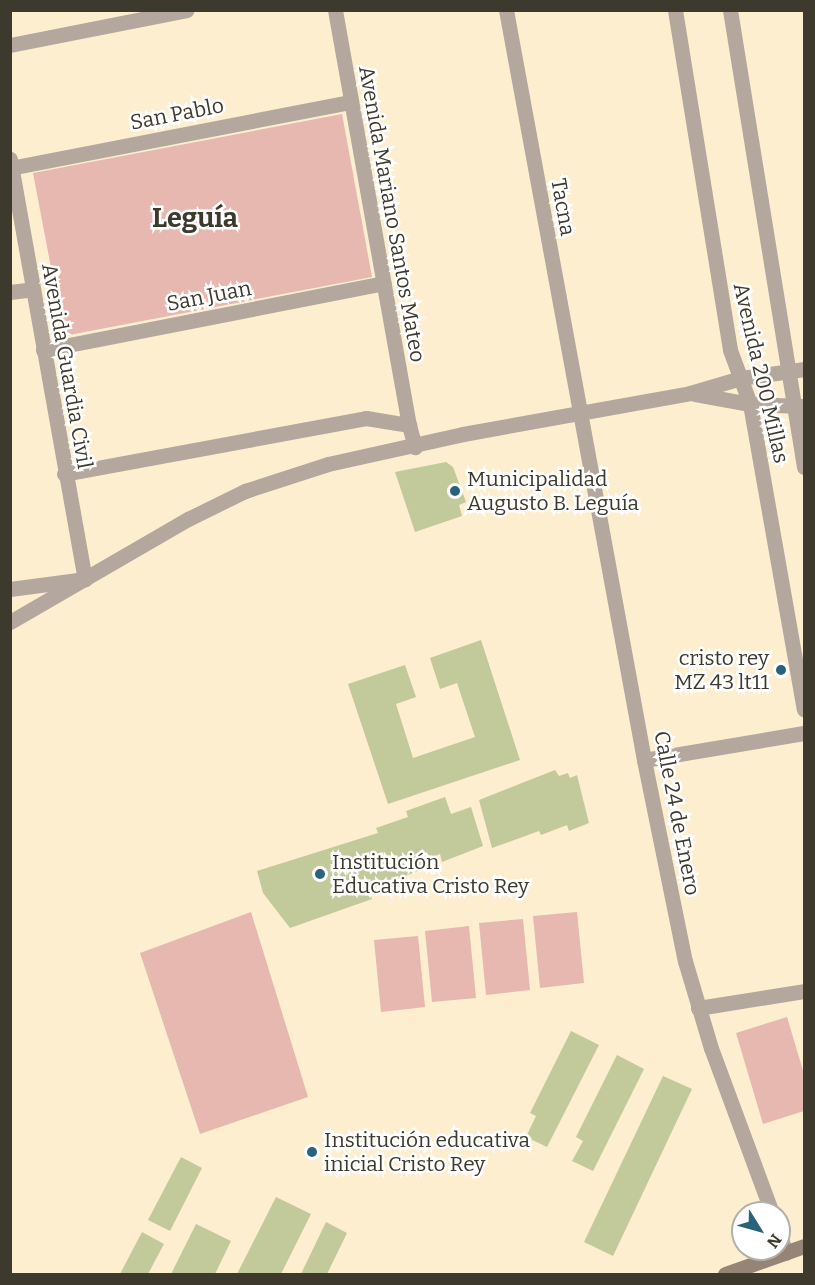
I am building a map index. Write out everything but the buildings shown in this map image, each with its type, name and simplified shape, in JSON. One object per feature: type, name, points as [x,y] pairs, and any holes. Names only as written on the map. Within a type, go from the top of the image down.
[{"type":"main road","points":[[725,1275],[764,1261]]},
{"type":"street","points":[[10,45],[187,10]]},
{"type":"street","name":"Avenida Mariano Santos Mateo","points":[[335,10],[383,283],[415,447]]},
{"type":"street","name":"Tacna","points":[[506,10],[579,412]]},
{"type":"street","name":"Avenida 200 Millas","points":[[675,10],[730,350],[750,404],[804,709]]},
{"type":"street","name":"Avenida 200 Millas","points":[[730,10],[787,372],[799,407],[804,467]]},
{"type":"street","name":"San Pablo","points":[[11,165],[351,102]]},
{"type":"street","name":"Avenida Guardia Civil","points":[[11,165],[64,474],[85,579]]},
{"type":"street","name":"San Juan","points":[[43,350],[383,283]]},
{"type":"street","points":[[10,292],[33,289]]},
{"type":"street","points":[[10,622],[245,491],[328,464],[579,412],[690,393],[741,378],[804,369]]},
{"type":"street","points":[[690,393],[750,404],[799,407]]},
{"type":"street","name":"Calle 24 de Enero","points":[[579,412],[644,760],[698,1008],[768,1201]]},
{"type":"street","points":[[64,474],[280,431],[366,418],[409,425]]},
{"type":"street","points":[[10,589],[85,579]]},
{"type":"street","points":[[644,760],[804,733]]},
{"type":"street","points":[[698,1008],[804,991]]},
{"type":"shaded area","points":[[342,114],[372,277],[64,336],[33,173]]},
{"type":"shaded area","points":[[251,912],[308,1097],[200,1134],[140,953]]},
{"type":"shaded area","points":[[577,912],[584,983],[540,988],[533,916]]},
{"type":"shaded area","points":[[523,919],[530,990],[486,995],[479,923]]},
{"type":"shaded area","points":[[469,926],[476,998],[432,1002],[425,931]]},
{"type":"shaded area","points":[[418,936],[425,1007],[381,1012],[374,940]]},
{"type":"shaded area","points":[[787,1017],[804,1074],[804,1111],[763,1124],[736,1033]]},
{"type":"place","name":"Municipalidad Augusto B. Leguía","points":[[455,491]]},
{"type":"place","name":"cristo rey MZ 43 lt11","points":[[781,670]]},
{"type":"place","name":"Institución Educativa Cristo Rey","points":[[320,874]]},
{"type":"place","name":"Institución educativa inicial Cristo Rey","points":[[312,1152]]},
{"type":"district","name":"Leguía","points":[[195,219]]}]
